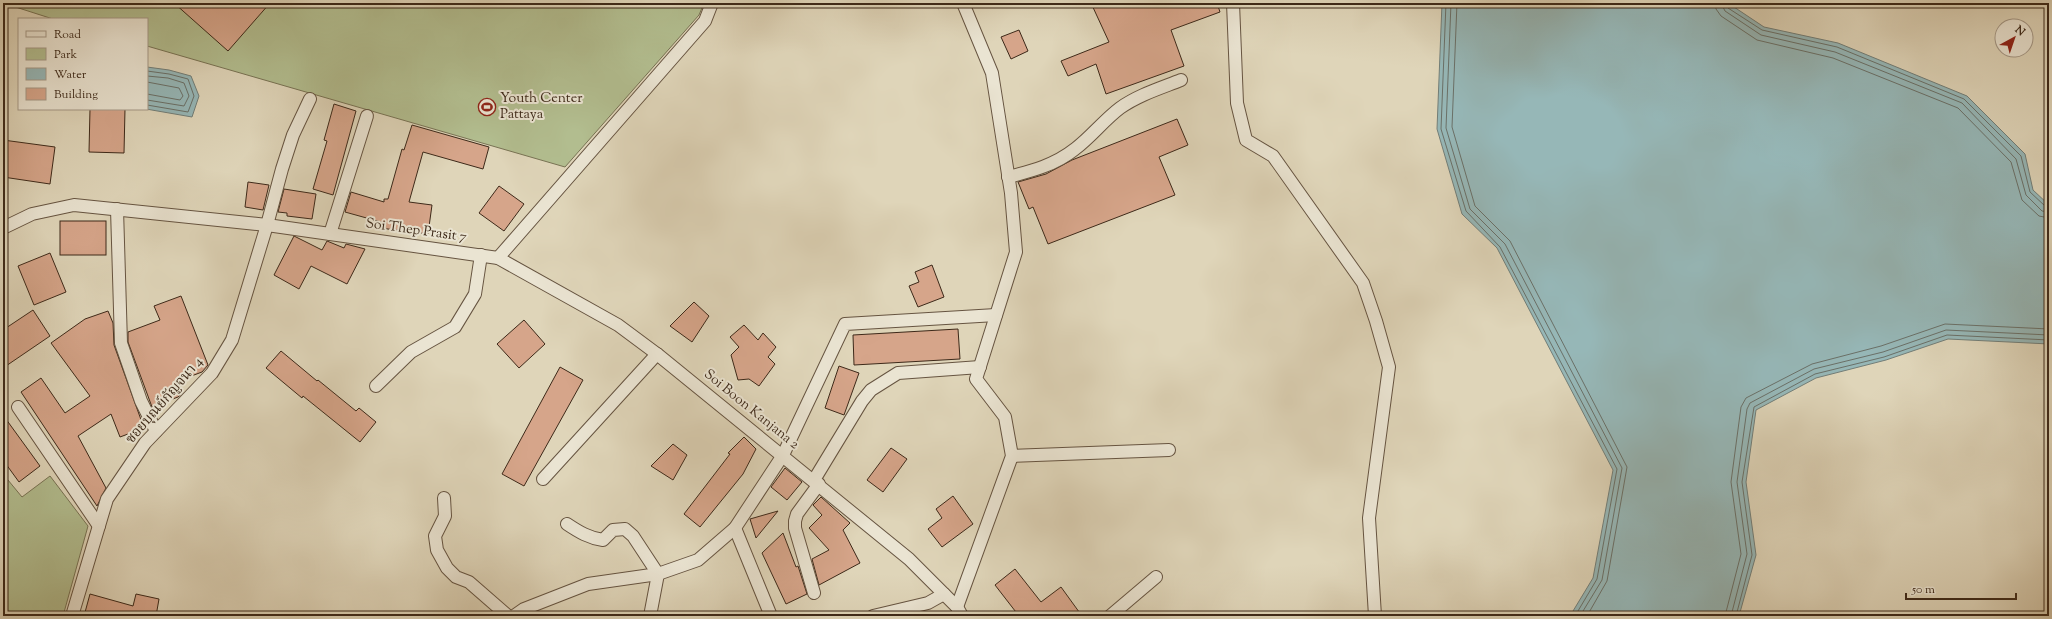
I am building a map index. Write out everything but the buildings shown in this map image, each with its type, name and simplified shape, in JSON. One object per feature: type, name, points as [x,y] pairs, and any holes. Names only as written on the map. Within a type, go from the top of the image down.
[{"type":"street","points":[[498,258],[705,21],[712,3]]},
{"type":"street","points":[[959,612],[1012,456],[1005,416],[976,379],[1016,252],[1008,177],[992,73],[963,3]]},
{"type":"street","points":[[1233,3],[1237,102],[1246,140],[1273,156],[1362,283],[1376,321],[1389,367],[1369,518],[1376,616]]},
{"type":"street","points":[[1008,177],[1039,169],[1059,160],[1076,149],[1120,108],[1135,99],[1181,80]]},
{"type":"street","name":"ซอยบุณย์กัญจนา 4","points":[[72,616],[107,499],[145,443],[212,373],[232,340],[293,135],[310,99]]},
{"type":"street","points":[[330,234],[367,116]]},
{"type":"street","name":"Soi Thep Prasit 7","points":[[3,228],[32,214],[74,204],[267,225],[498,258]]},
{"type":"street","points":[[117,209],[121,343],[141,401],[156,431]]},
{"type":"street","points":[[376,386],[411,352],[455,327],[475,294],[481,255]]},
{"type":"street","name":"Soi Boon Kanjana 2","points":[[498,258],[618,325],[657,354],[783,454],[909,559],[944,594],[959,612]]},
{"type":"street","points":[[514,616],[588,584],[658,574],[698,560],[735,528],[783,454],[845,324],[996,315]]},
{"type":"street","points":[[543,479],[657,354]]},
{"type":"street","points":[[814,593],[794,520],[862,401],[871,390],[882,381],[898,373],[980,367]]},
{"type":"street","points":[[18,407],[99,526]]},
{"type":"street","points":[[1012,456],[1169,450]]},
{"type":"street","points":[[444,498],[444,516],[435,536],[437,550],[447,568],[456,577],[475,587],[508,616]]},
{"type":"street","points":[[567,524],[582,534],[603,540],[613,530],[625,529],[633,536],[658,574],[650,616]]},
{"type":"street","points":[[735,528],[770,616]]},
{"type":"street","points":[[1110,616],[1156,577]]},
{"type":"street","points":[[873,616],[928,603],[944,594]]},
{"type":"green space","name":"Youth Center Pattaya","points":[[3,3],[704,3],[699,15],[565,167],[148,46],[148,18],[50,18]]},
{"type":"green space","points":[[3,474],[22,497],[50,476],[88,526],[63,616],[3,616]]},
{"type":"water","points":[[1442,3],[1728,3],[1764,27],[1838,43],[1967,96],[2025,154],[2033,190],[2049,205],[2049,344],[1948,339],[1886,360],[1816,378],[1756,410],[1746,482],[1756,555],[1739,616],[1570,616],[1593,578],[1613,470],[1497,248],[1462,214],[1437,129]]},
{"type":"water","points":[[148,67],[169,70],[191,76],[199,96],[192,117],[148,109]]},
{"type":"place","name":"Youth Center Pattaya","points":[[487,107]]}]
